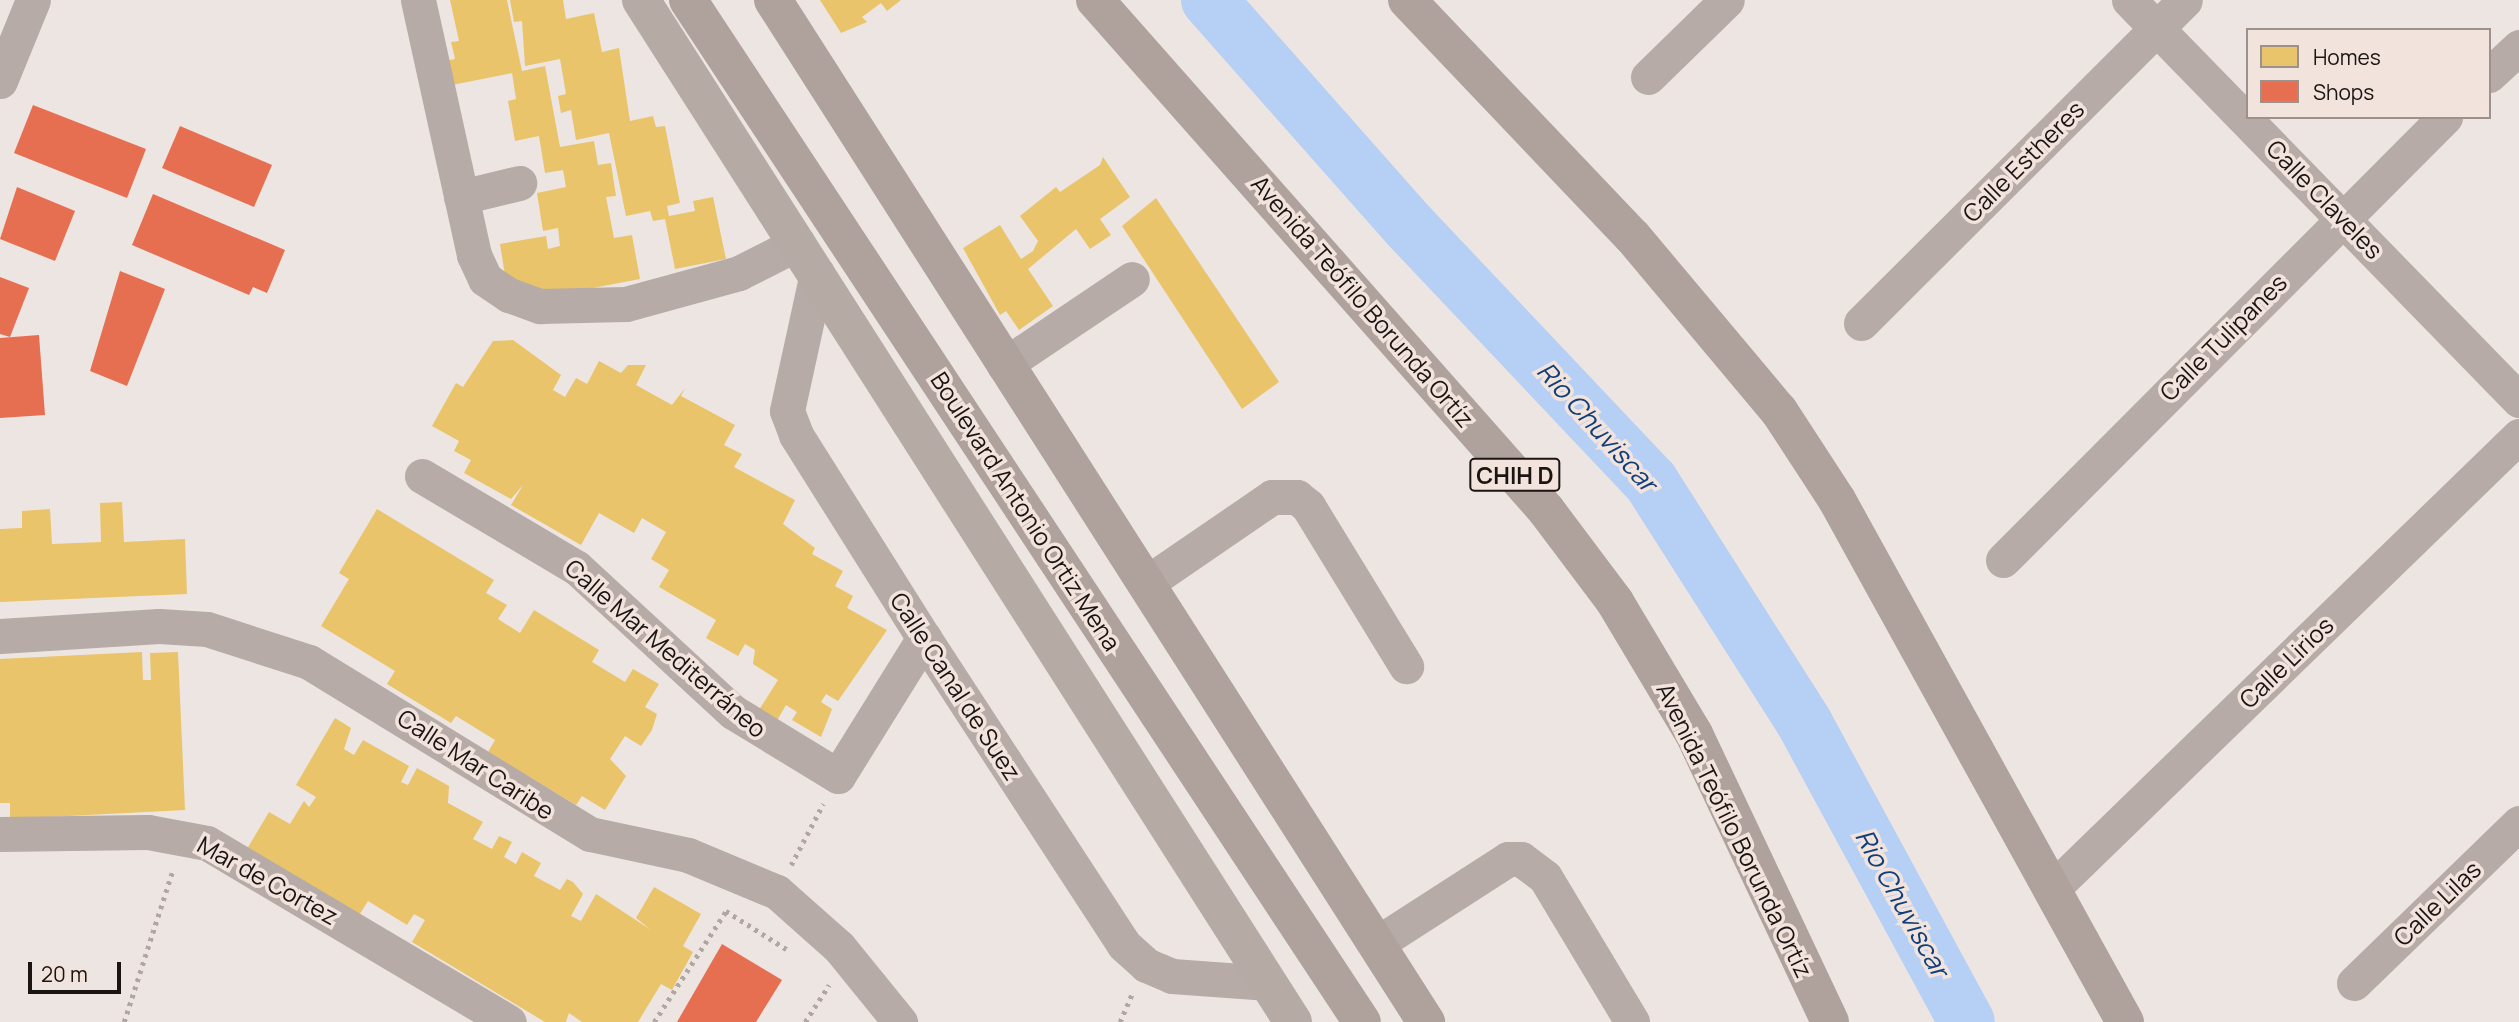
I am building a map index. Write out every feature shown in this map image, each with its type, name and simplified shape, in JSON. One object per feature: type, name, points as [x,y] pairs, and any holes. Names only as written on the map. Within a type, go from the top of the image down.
[{"type":"main road","name":"Boulevard Antonio Ortiz Mena","points":[[688,0],[1362,1022]]},
{"type":"main road","points":[[773,0],[1426,1022]]},
{"type":"main road","name":"Avenida Teófilo Borunda Ortíz","points":[[1095,0],[1546,510],[1615,602],[1693,734],[1830,1022]]},
{"type":"main road","points":[[1407,0],[1632,236],[1779,411],[1837,500],[2125,1022]]},
{"type":"street","points":[[0,81],[33,0]]},
{"type":"street","points":[[418,0],[461,197],[485,279],[540,306],[585,309],[688,291],[808,258]]},
{"type":"street","name":"Boulevard Antonio Ortiz Mena","points":[[640,0],[808,258],[1293,1022]]},
{"type":"street","points":[[1648,77],[1727,0]]},
{"type":"street","name":"Calle Claveles","points":[[2129,0],[2519,400]]},
{"type":"street","name":"Calle Estheres","points":[[1861,323],[2185,0]]},
{"type":"street","points":[[2491,73],[2519,47]]},
{"type":"street","name":"Calle Tulipanes","points":[[2003,560],[2342,216],[2443,119]]},
{"type":"street","points":[[461,197],[519,183]]},
{"type":"street","name":"Calle Canal de Suez","points":[[808,258],[787,411],[796,435],[924,638],[1124,945],[1146,965],[1172,976],[1269,983]]},
{"type":"street","points":[[1004,365],[1132,279]]},
{"type":"street","name":"Calle Lirios","points":[[2053,888],[2519,436]]},
{"type":"street","name":"Calle Mar Mediterráneo","points":[[422,476],[577,568],[733,712],[838,776]]},
{"type":"street","points":[[1145,584],[1272,497],[1297,497],[1308,506],[1406,666]]},
{"type":"street","name":"Calle Mar Caribe","points":[[0,636],[159,625],[261,642],[366,694],[590,834],[688,855],[777,892],[839,947],[900,1022]]},
{"type":"street","points":[[838,776],[924,638]]},
{"type":"street","name":"Calle Lilas","points":[[2354,983],[2519,823]]},
{"type":"street","name":"Mar de Cortez","points":[[0,834],[184,836],[245,862],[509,1022]]},
{"type":"street","points":[[1376,944],[1508,859],[1521,859],[1545,877],[1632,1022]]},
{"type":"path","points":[[777,892],[838,776]]},
{"type":"path","points":[[124,1022],[184,836]]},
{"type":"path","points":[[654,1022],[726,911],[788,950]]},
{"type":"building: Homes","points":[[450,0],[507,0],[522,71],[545,66],[560,147],[594,141],[598,165],[611,163],[616,196],[606,197],[614,238],[632,235],[640,279],[556,295],[507,288],[500,244],[546,236],[548,249],[560,246],[558,228],[543,231],[537,193],[566,187],[563,170],[545,173],[539,136],[515,141],[508,101],[516,99],[512,73],[452,85],[446,61],[455,59],[451,42],[459,41]]},
{"type":"building: Homes","points":[[510,0],[563,0],[566,19],[594,13],[602,52],[619,48],[630,121],[653,116],[656,127],[665,126],[680,203],[667,206],[669,216],[695,211],[693,201],[713,197],[726,259],[675,269],[665,219],[653,221],[650,211],[626,216],[609,133],[576,140],[571,110],[561,113],[558,96],[566,94],[560,59],[525,66],[522,21],[514,22]]},
{"type":"building: Homes","points":[[820,0],[901,0],[887,11],[881,3],[862,17],[867,22],[841,33]]},
{"type":"building: Homes","points":[[1103,157],[1130,197],[1100,219],[1111,235],[1090,249],[1076,229],[1028,269],[1053,306],[1019,330],[1006,311],[1000,315],[963,248],[1000,225],[1021,259],[1033,251],[1038,241],[1020,216],[1056,187],[1060,192],[1100,165]]},
{"type":"building: Homes","points":[[1156,198],[1279,382],[1242,409],[1122,226]]},
{"type":"building: Homes","points":[[513,340],[561,375],[553,390],[565,397],[576,378],[587,384],[599,361],[621,373],[628,365],[646,365],[636,385],[672,405],[685,388],[681,396],[735,425],[724,445],[742,454],[734,467],[795,500],[783,524],[815,548],[812,554],[843,571],[835,586],[853,596],[847,608],[887,630],[838,701],[826,694],[821,702],[832,709],[821,737],[792,720],[797,712],[786,705],[775,724],[757,713],[778,680],[753,664],[755,650],[745,644],[738,656],[706,638],[716,620],[659,587],[669,570],[651,559],[666,532],[642,518],[634,533],[599,513],[581,545],[511,505],[523,485],[511,499],[464,473],[471,460],[454,451],[459,441],[432,426],[456,383],[463,387],[493,341]]},
{"type":"building: Homes","points":[[122,502],[124,542],[185,539],[187,594],[0,602],[0,529],[22,528],[22,511],[50,509],[52,544],[101,542],[100,503]]},
{"type":"building: Homes","points":[[377,509],[494,580],[486,593],[507,605],[498,619],[520,633],[534,610],[599,650],[592,662],[625,682],[633,669],[659,684],[645,707],[657,714],[652,730],[641,746],[625,736],[610,759],[626,776],[605,810],[582,796],[576,805],[488,752],[495,740],[456,716],[451,723],[387,684],[395,671],[321,626],[349,579],[339,573]]},
{"type":"building: Homes","points":[[142,652],[143,680],[151,680],[150,653],[178,652],[185,810],[10,819],[10,803],[0,803],[0,659]]},
{"type":"building: Homes","points":[[335,718],[351,728],[344,749],[354,755],[363,740],[409,766],[401,782],[408,785],[417,768],[449,786],[448,803],[483,822],[473,839],[492,849],[499,836],[512,842],[504,857],[516,864],[522,852],[541,863],[534,876],[560,890],[567,879],[573,882],[583,894],[571,916],[581,921],[596,894],[651,930],[636,918],[654,887],[701,914],[683,946],[693,952],[672,990],[661,984],[638,1022],[582,1022],[569,1013],[566,1022],[545,1022],[412,942],[425,920],[414,914],[407,925],[368,901],[358,917],[247,849],[269,812],[290,824],[304,801],[309,807],[316,797],[296,785]]},
{"type":"building: Shops","points":[[33,105],[146,149],[127,198],[14,153]]},
{"type":"building: Shops","points":[[180,126],[272,165],[254,207],[162,168]]},
{"type":"building: Shops","points":[[17,187],[75,211],[55,261],[0,239]]},
{"type":"building: Shops","points":[[153,194],[285,250],[267,293],[253,287],[249,295],[132,245]]},
{"type":"building: Shops","points":[[120,271],[165,289],[127,386],[90,371]]},
{"type":"building: Shops","points":[[0,277],[29,288],[10,337],[0,334]]},
{"type":"building: Shops","points":[[39,335],[45,415],[0,418],[0,338]]},
{"type":"building: Shops","points":[[722,944],[782,980],[756,1022],[677,1022]]},
{"type":"waterway","name":"Rio Chuviscar","points":[[1209,0],[1408,225],[1651,482],[1805,724],[1967,1022]]}]
